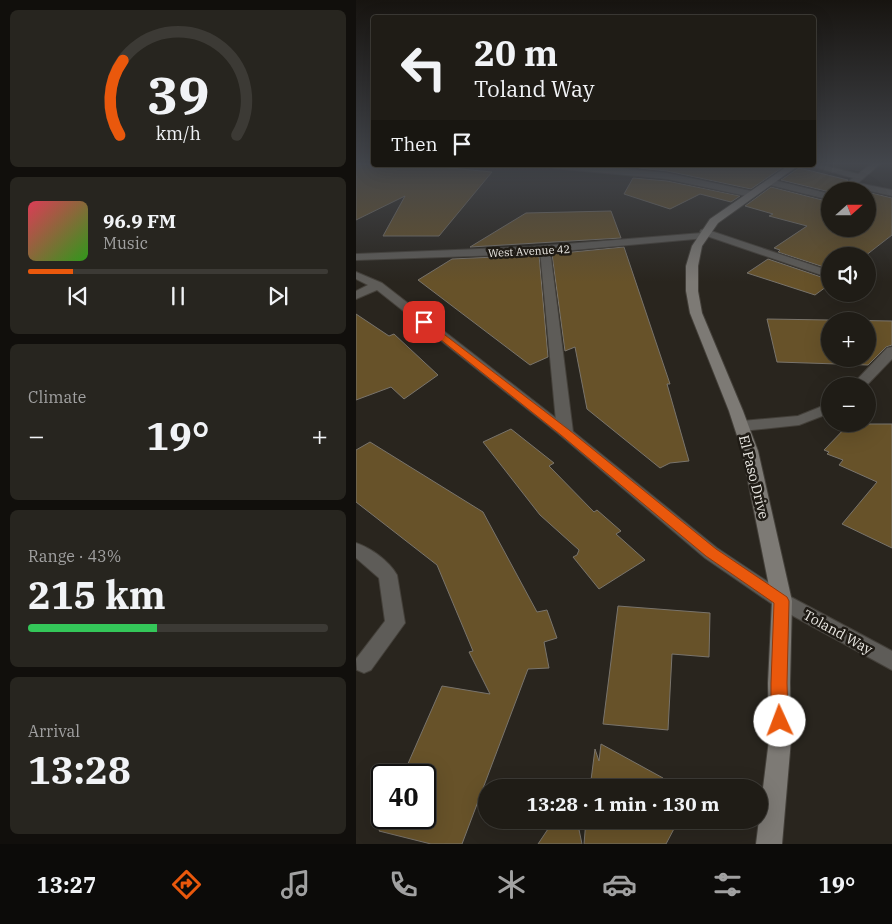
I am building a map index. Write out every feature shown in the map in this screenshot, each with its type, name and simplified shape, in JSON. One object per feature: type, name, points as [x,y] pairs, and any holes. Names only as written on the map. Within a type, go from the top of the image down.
[{"type":"street","name":"El Paso Drive","points":[[738,203],[714,221],[697,246],[692,266],[692,291],[696,313],[742,426],[752,460],[782,601],[779,683],[780,740],[769,844]]},
{"type":"street","name":"West Avenue 42","points":[[356,257],[452,255],[546,250],[704,234]]},
{"type":"street","points":[[704,234],[821,271]]},
{"type":"street","points":[[546,250],[565,432]]},
{"type":"street","name":"Toland Way","points":[[356,275],[378,285],[565,432],[711,553],[782,601],[892,662]]},
{"type":"street","points":[[356,295],[378,285]]},
{"type":"street","points":[[867,377],[892,351]]},
{"type":"street","points":[[742,426],[806,419],[821,413]]},
{"type":"street","points":[[356,550],[366,555],[388,575],[395,623],[364,664]]},
{"type":"building","points":[[356,203],[390,203],[356,220]]},
{"type":"building","points":[[401,203],[466,203],[439,236],[383,236]]},
{"type":"building","points":[[653,203],[681,203],[670,209]]},
{"type":"building","points":[[749,203],[821,203],[821,238],[876,238],[876,203],[892,203],[892,235],[876,247],[821,247],[821,266],[778,252],[780,250],[774,248],[807,226],[769,216],[773,214],[745,206]]},
{"type":"building","points":[[611,211],[621,238],[470,247],[526,213]]},
{"type":"building","points":[[624,247],[670,384],[667,384],[689,461],[670,463],[660,468],[587,409],[575,347],[565,351],[552,254]]},
{"type":"building","points":[[539,255],[548,357],[530,365],[418,280],[452,259]]},
{"type":"building","points":[[768,259],[821,277],[821,291],[815,295],[747,273]]},
{"type":"building","points":[[356,314],[389,336],[394,334],[438,375],[404,399],[391,387],[356,400]]},
{"type":"building","points":[[767,319],[821,320],[821,363],[777,362]]},
{"type":"building","points":[[876,321],[892,321],[892,345],[886,347],[876,357]]},
{"type":"building","points":[[876,424],[892,424],[892,548],[842,524],[877,482],[839,465],[843,460],[827,454],[829,452],[824,450],[841,432],[876,432]]},
{"type":"building","points":[[511,429],[554,463],[549,466],[594,512],[597,510],[621,531],[616,534],[645,560],[599,589],[573,557],[577,555],[579,550],[540,515],[483,442]]},
{"type":"building","points":[[370,442],[483,512],[537,612],[547,610],[557,638],[544,642],[549,668],[528,669],[487,779],[478,779],[478,802],[462,844],[431,844],[379,831],[380,829],[436,829],[436,764],[408,764],[442,686],[490,694],[469,652],[473,651],[437,565],[356,502],[356,450]]},
{"type":"building","points":[[618,606],[710,613],[709,657],[672,654],[668,730],[603,724]]},
{"type":"building","points":[[601,744],[663,778],[591,779],[595,749],[599,761]]},
{"type":"building","points":[[548,829],[579,829],[582,844],[538,844]]},
{"type":"building","points":[[585,829],[674,829],[666,844],[584,844]]},
{"type":"route","points":[[424,322],[565,432],[711,553],[782,601],[779,683],[780,721]]}]
